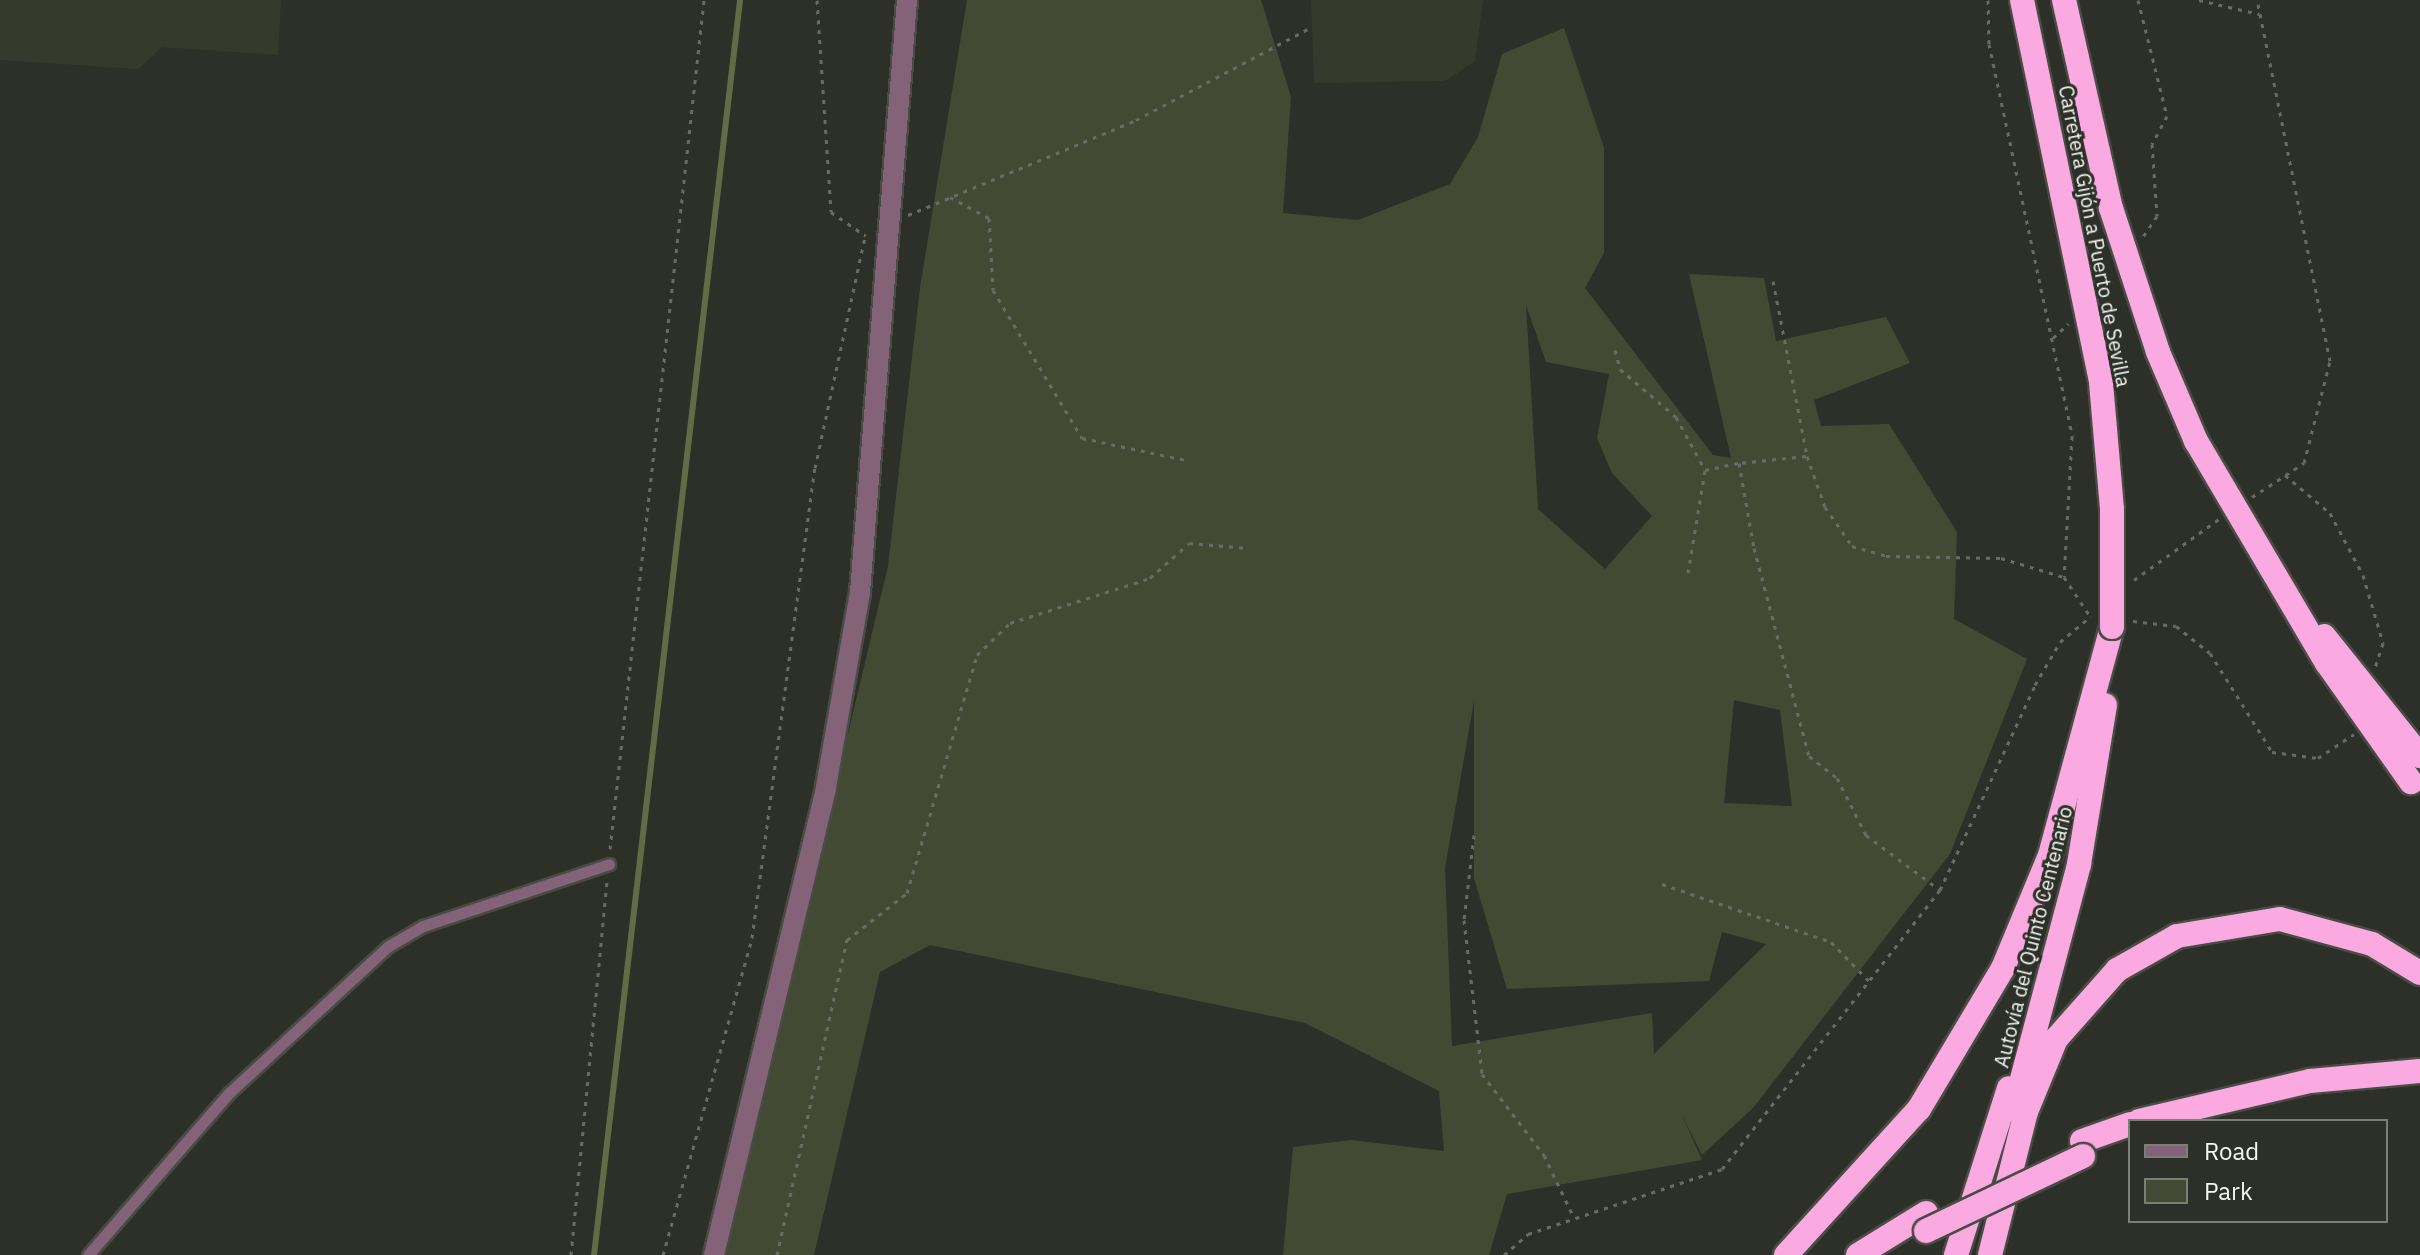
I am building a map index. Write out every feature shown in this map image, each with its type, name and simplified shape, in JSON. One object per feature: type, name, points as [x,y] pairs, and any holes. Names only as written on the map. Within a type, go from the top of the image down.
[{"type":"highway","name":"Carretera Gijón a Puerto de Sevilla","points":[[2022,0],[2101,381],[2112,509],[2106,618]]},
{"type":"highway","name":"Carretera Gijón a Puerto de Sevilla","points":[[2064,0],[2111,208],[2158,352],[2220,489],[2277,583]]},
{"type":"highway","points":[[2277,583],[2420,756]]},
{"type":"highway","points":[[2277,583],[2416,788]]},
{"type":"highway","points":[[1786,1255],[1919,1109],[2003,968],[2050,855],[2106,618]]},
{"type":"highway","name":"Autovía del Quinto Centenario","points":[[1978,1255],[2079,864],[2099,764],[2106,618]]},
{"type":"highway","points":[[1990,1255],[2026,1112],[2056,1039],[2117,970],[2177,936],[2280,919],[2372,944],[2420,973]]},
{"type":"highway","points":[[1956,1255],[2048,980]]},
{"type":"highway","points":[[2148,1119],[2310,1081],[2420,1071]]},
{"type":"highway","points":[[2195,1119],[2265,1103],[2420,1087]]},
{"type":"highway","points":[[1858,1255],[2128,1125]]},
{"type":"highway","points":[[2083,1148],[2128,1139]]},
{"type":"highway","points":[[1886,1255],[1926,1222]]},
{"type":"street","points":[[714,1255],[826,787],[860,592],[907,0]]},
{"type":"lane","points":[[88,1255],[229,1093],[387,947],[423,926],[609,864]]},
{"type":"path","points":[[571,1255],[609,864],[704,0]]},
{"type":"path","points":[[817,0],[831,212],[865,236],[888,230],[950,197],[1136,120],[1312,27]]},
{"type":"path","points":[[1988,0],[1989,44],[2072,436],[2064,577]]},
{"type":"path","points":[[2138,0],[2167,116],[2152,144],[2157,216],[2140,240]]},
{"type":"path","points":[[2199,0],[2259,14]]},
{"type":"path","points":[[2247,500],[2304,463],[2330,361],[2257,0]]},
{"type":"path","points":[[950,197],[989,218],[993,290],[1082,438],[1190,461]]},
{"type":"path","points":[[663,1255],[752,938],[815,468],[865,236]]},
{"type":"path","points":[[2096,299],[2115,277]]},
{"type":"path","points":[[1773,281],[1807,456],[1825,507],[1852,546],[1886,556],[2001,558],[2064,577],[2106,618]]},
{"type":"path","points":[[2053,338],[2074,318]]},
{"type":"path","points":[[1615,350],[1620,369],[1676,417],[1705,470],[1688,573]]},
{"type":"path","points":[[1705,470],[1807,456]]},
{"type":"path","points":[[1739,463],[1754,548],[1809,756],[1837,778],[1866,835],[1940,890]]},
{"type":"path","points":[[2285,475],[2330,513],[2363,575],[2383,643],[2374,670]]},
{"type":"path","points":[[2124,589],[2221,517]]},
{"type":"path","points":[[777,1255],[847,940],[907,893],[977,655],[1010,623],[1150,578],[1189,543],[1248,548]]},
{"type":"path","points":[[1504,1255],[1528,1234],[1722,1169],[1940,890],[2035,685],[2060,642],[2106,618],[2176,626],[2210,653],[2272,752],[2318,758],[2355,734],[2358,722]]},
{"type":"path","points":[[1474,835],[1464,920],[1482,1074],[1544,1155],[1574,1218]]},
{"type":"path","points":[[1662,884],[1831,942],[1869,981]]},
{"type":"shaded area","points":[[0,0],[281,0],[278,55],[162,47],[138,69],[0,60]]},
{"type":"shaded area","points":[[1311,0],[1483,0],[1475,61],[1445,81],[1314,83]]},
{"type":"green space","points":[[967,0],[1261,0],[1291,97],[1283,213],[1358,220],[1450,184],[1478,137],[1502,54],[1564,28],[1604,148],[1604,253],[1585,288],[1713,455],[1731,458],[1689,274],[1764,278],[1776,341],[1886,317],[1910,363],[1814,400],[1821,426],[1889,424],[1957,532],[1954,619],[2027,659],[1950,854],[1753,1108],[1702,1155],[1681,1113],[1702,1160],[1507,1194],[1489,1255],[1283,1255],[1293,1147],[1351,1140],[1444,1151],[1439,1091],[1305,1023],[930,945],[880,972],[814,1255],[724,1255],[888,566],[920,288]],"holes":[[[1526,305],[1546,362],[1609,374],[1597,438],[1612,473],[1652,516],[1605,569],[1538,509]],[[1734,700],[1780,710],[1792,806],[1724,803]],[[1474,701],[1474,878],[1507,989],[1709,981],[1722,932],[1766,944],[1654,1054],[1652,1013],[1452,1046],[1445,868]]]},
{"type":"waterway","points":[[594,1255],[740,0]]}]
